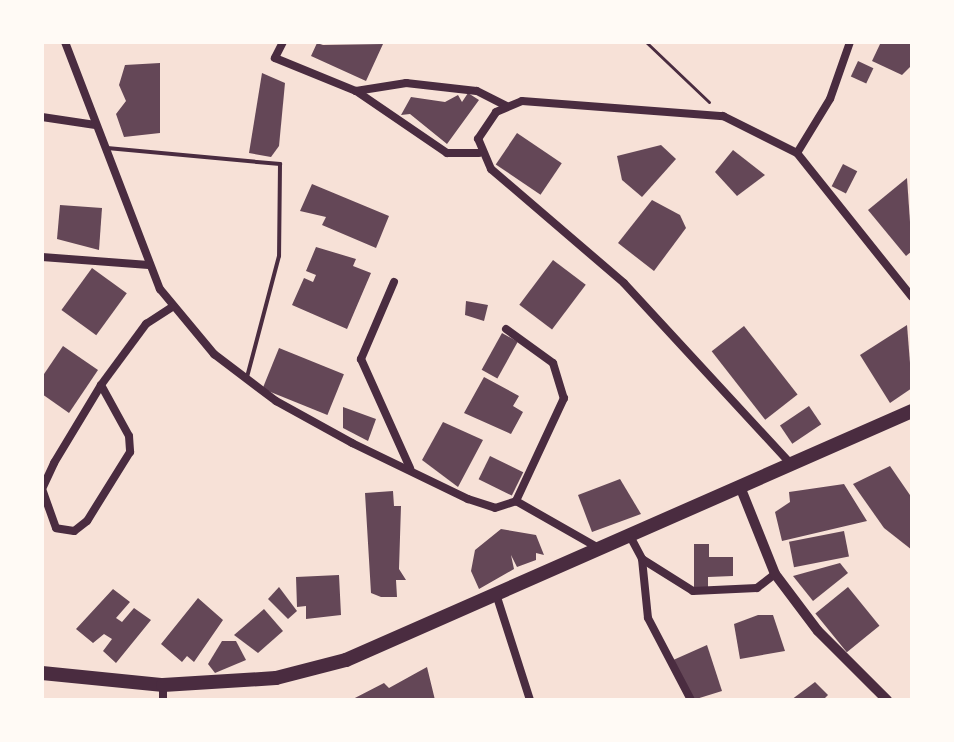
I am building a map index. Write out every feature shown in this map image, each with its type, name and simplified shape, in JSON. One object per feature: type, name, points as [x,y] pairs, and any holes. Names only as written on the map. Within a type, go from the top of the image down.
[{"type":"highway","points":[[42,673],[163,693],[310,671],[399,641],[496,594],[631,538],[741,489],[790,463],[912,411]]},
{"type":"street","points":[[65,42],[149,265],[172,307],[247,380],[352,443],[495,508],[516,501],[564,398],[553,363],[506,329]]},
{"type":"street","points":[[283,42],[275,58],[356,91],[447,153],[479,153],[624,283],[790,463]]},
{"type":"street","points":[[797,153],[830,99],[850,42]]},
{"type":"street","points":[[356,91],[406,83],[477,91],[507,106],[723,116],[797,153],[912,297]]},
{"type":"street","points":[[479,153],[484,125],[507,106]]},
{"type":"street","points":[[42,117],[95,125]]},
{"type":"street","points":[[42,257],[149,265]]},
{"type":"street","points":[[394,282],[361,359],[410,468]]},
{"type":"street","points":[[101,385],[129,436],[130,452],[87,521],[74,531],[56,528],[42,489],[101,385],[146,324],[172,307]]},
{"type":"street","points":[[741,489],[775,574],[818,631],[887,700]]},
{"type":"street","points":[[516,501],[601,551]]},
{"type":"street","points":[[631,538],[642,559],[648,618],[691,700]]},
{"type":"street","points":[[642,559],[693,591],[757,588],[775,574]]},
{"type":"street","points":[[496,594],[530,700]]},
{"type":"lane","points":[[103,148],[280,164],[279,256],[247,380]]},
{"type":"path","points":[[646,42],[723,116]]},
{"type":"building","points":[[881,42],[912,42],[912,65],[902,75],[872,61]]},
{"type":"building","points":[[317,43],[383,44],[366,81],[311,56]]},
{"type":"building","points":[[858,61],[873,68],[866,84],[851,76]]},
{"type":"building","points":[[160,63],[160,133],[124,137],[116,114],[126,101],[119,85],[125,65]]},
{"type":"building","points":[[262,73],[285,83],[279,146],[271,157],[249,153]]},
{"type":"building","points":[[468,93],[479,100],[447,144],[410,114],[401,115],[411,97],[445,102],[458,95],[462,102]]},
{"type":"building","points":[[517,133],[562,163],[541,195],[496,165]]},
{"type":"building","points":[[661,145],[676,159],[642,197],[622,180],[617,156]]},
{"type":"building","points":[[733,150],[765,175],[737,196],[715,172]]},
{"type":"building","points":[[843,164],[857,171],[846,194],[832,186]]},
{"type":"building","points":[[907,178],[912,251],[906,256],[868,210]]},
{"type":"building","points":[[312,184],[389,216],[376,248],[322,225],[326,217],[300,211]]},
{"type":"building","points":[[652,200],[680,215],[686,228],[654,271],[618,243]]},
{"type":"building","points":[[60,205],[102,208],[99,250],[57,239]]},
{"type":"building","points":[[316,247],[356,259],[353,266],[371,273],[347,329],[292,305],[304,278],[313,282],[316,275],[306,271]]},
{"type":"building","points":[[553,260],[586,285],[552,329],[519,305]]},
{"type":"building","points":[[92,268],[127,293],[96,335],[61,310]]},
{"type":"building","points":[[466,301],[488,305],[484,321],[465,315]]},
{"type":"building","points":[[907,325],[912,388],[890,403],[860,355]]},
{"type":"building","points":[[744,326],[798,395],[765,420],[712,351]]},
{"type":"building","points":[[502,333],[518,342],[497,378],[482,370]]},
{"type":"building","points":[[63,346],[98,370],[69,413],[42,394],[42,377]]},
{"type":"building","points":[[279,348],[344,374],[327,415],[263,389]]},
{"type":"building","points":[[484,377],[519,396],[513,406],[523,412],[511,434],[464,413]]},
{"type":"building","points":[[809,406],[821,424],[792,444],[780,426]]},
{"type":"building","points":[[343,407],[376,419],[368,441],[343,428]]},
{"type":"building","points":[[443,422],[483,440],[458,487],[422,460]]},
{"type":"building","points":[[490,456],[523,472],[512,496],[479,479]]},
{"type":"building","points":[[890,466],[912,498],[912,550],[884,528],[853,484]]},
{"type":"building","points":[[620,479],[641,514],[592,532],[578,495]]},
{"type":"building","points":[[844,484],[867,521],[782,541],[775,512],[790,502],[789,492]]},
{"type":"building","points":[[393,491],[394,506],[401,506],[399,569],[406,580],[396,580],[397,597],[381,597],[371,593],[365,493]]},
{"type":"building","points":[[501,529],[536,535],[544,555],[536,553],[536,560],[517,567],[511,555],[514,569],[479,589],[471,571],[475,550]]},
{"type":"building","points":[[844,531],[849,557],[794,567],[789,542]]},
{"type":"building","points":[[694,544],[709,544],[709,557],[733,557],[733,576],[708,577],[708,589],[694,589]]},
{"type":"building","points":[[840,563],[848,573],[813,601],[793,576]]},
{"type":"building","points":[[339,575],[341,615],[306,619],[306,606],[297,607],[296,577]]},
{"type":"building","points":[[279,587],[297,611],[288,619],[268,599]]},
{"type":"building","points":[[848,587],[879,626],[847,652],[815,613]]},
{"type":"building","points":[[113,589],[130,602],[116,618],[122,622],[134,608],[151,620],[116,663],[103,651],[112,639],[104,634],[93,643],[76,629]]},
{"type":"building","points":[[198,598],[223,620],[194,662],[187,656],[182,662],[161,644]]},
{"type":"building","points":[[264,609],[283,631],[258,653],[234,635]]},
{"type":"building","points":[[758,615],[773,615],[785,651],[740,659],[734,624]]},
{"type":"building","points":[[222,641],[236,641],[246,660],[215,673],[208,664]]},
{"type":"building","points":[[707,645],[722,691],[693,700],[671,661]]},
{"type":"building","points":[[427,667],[435,700],[351,700],[384,683],[389,688]]},
{"type":"building","points":[[815,682],[828,695],[823,700],[791,700]]}]
